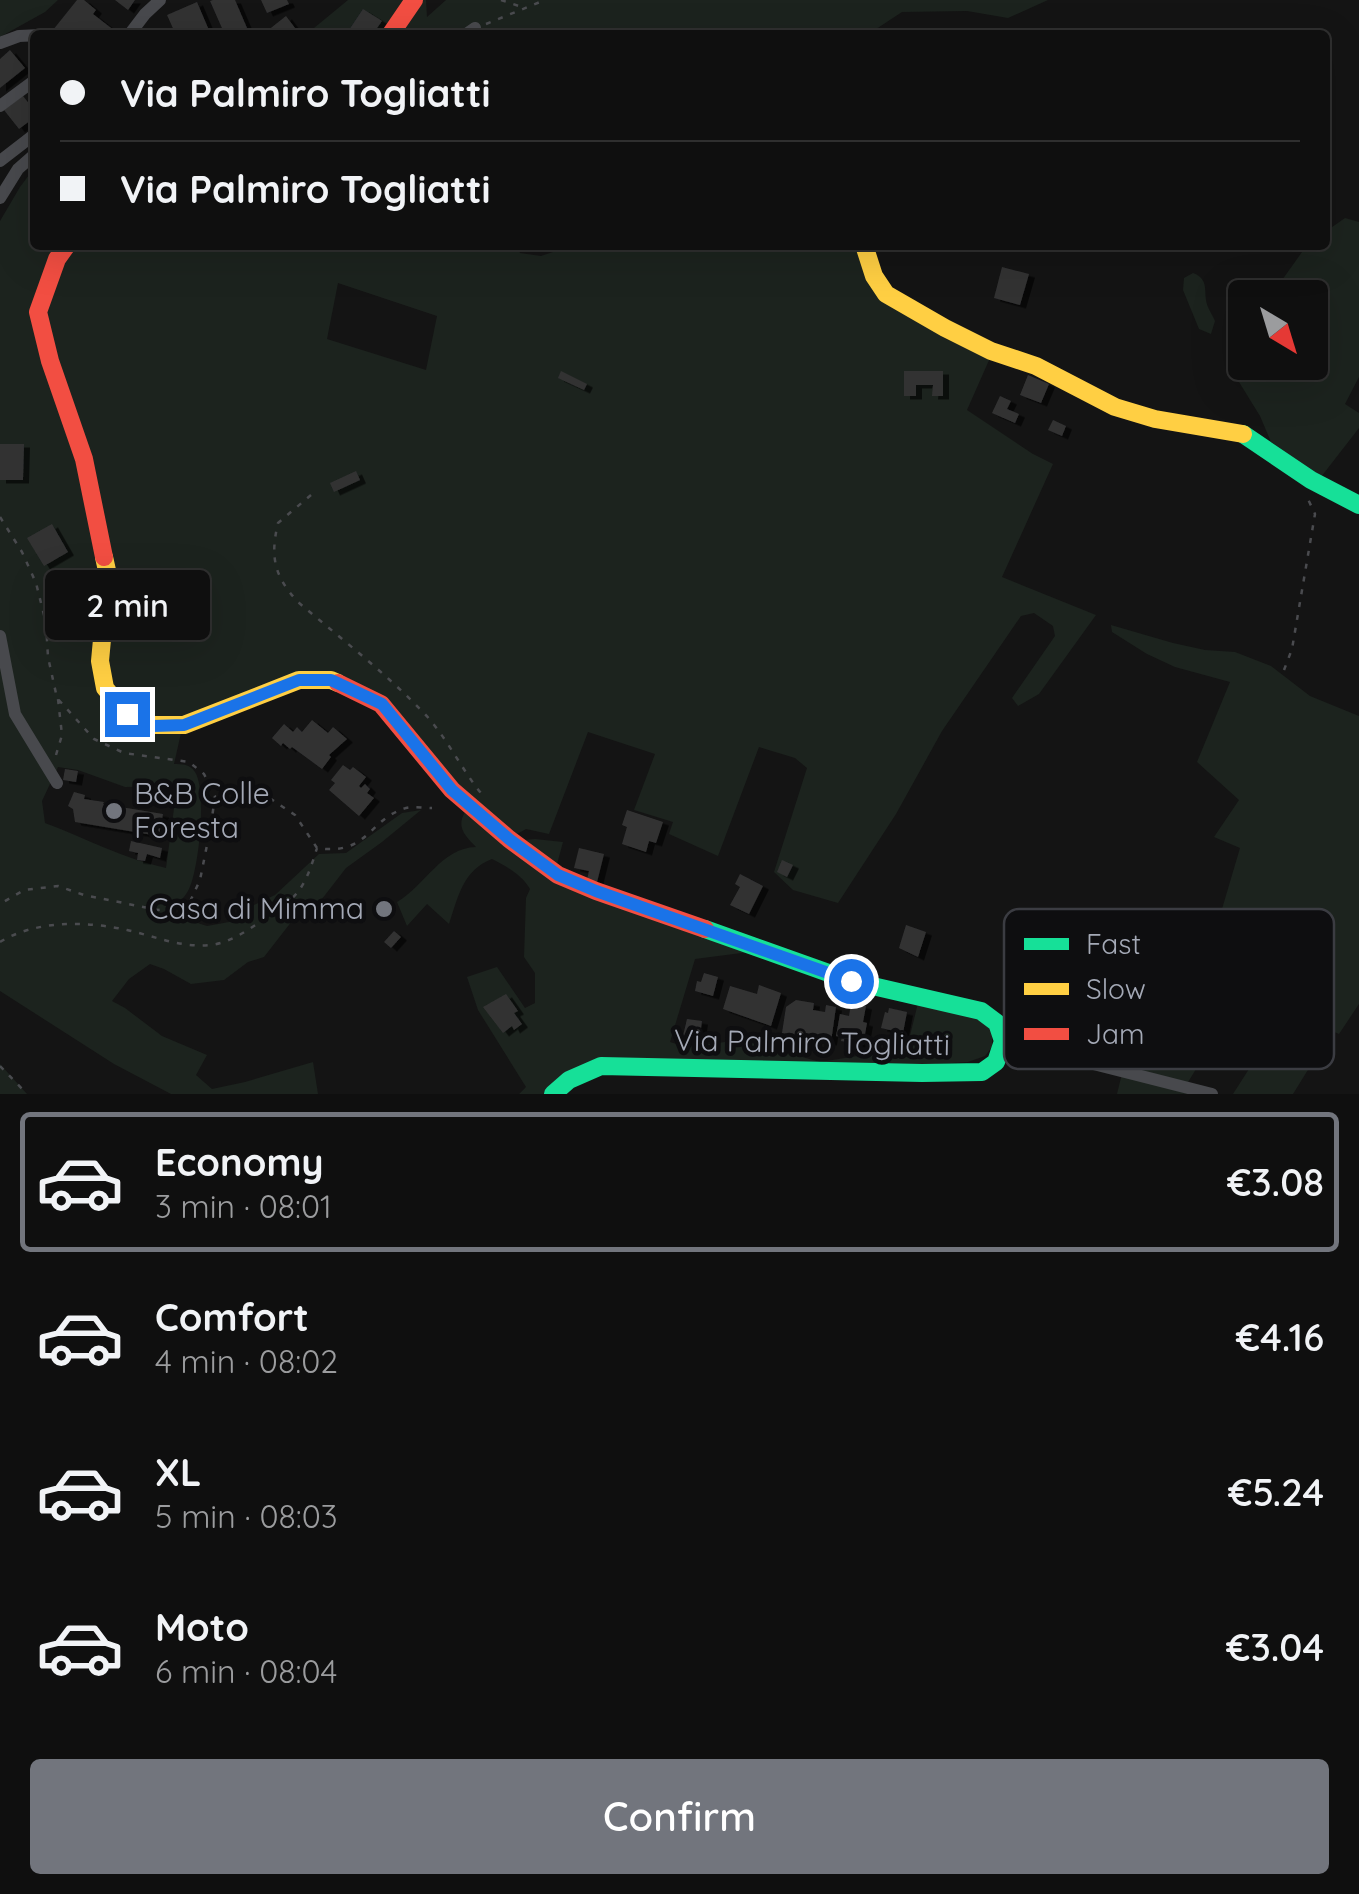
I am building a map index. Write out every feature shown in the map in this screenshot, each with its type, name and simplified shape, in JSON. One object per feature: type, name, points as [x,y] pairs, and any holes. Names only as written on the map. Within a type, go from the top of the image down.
[{"type":"street","points":[[133,30],[160,0]]},
{"type":"street","points":[[394,30],[414,0]]},
{"type":"street","points":[[1,42],[30,36]]},
{"type":"street","points":[[0,106],[30,84]]},
{"type":"street","points":[[0,162],[30,138]]},
{"type":"street","points":[[0,198],[15,172],[30,158]]},
{"type":"street","name":"Via Palmiro Togliatti","points":[[63,250],[38,312],[50,361],[84,459],[108,575],[100,661],[105,688],[127,714],[153,726],[184,725],[299,680],[331,680],[382,704],[452,790],[558,875],[851,981],[981,1010],[997,1023],[1003,1041],[996,1062],[982,1072],[601,1066],[569,1080],[553,1094]]},
{"type":"street","points":[[866,250],[874,276],[886,294],[944,328],[1036,366],[1115,407],[1246,435],[1311,480],[1359,505]]},
{"type":"street","points":[[0,636],[15,714],[54,778]]},
{"type":"street","points":[[1113,1069],[1212,1094]]},
{"type":"path","points":[[501,0],[527,9]]},
{"type":"path","points":[[475,30],[545,0]]},
{"type":"path","points":[[311,495],[278,523],[276,571],[282,585],[421,710],[473,784],[494,806]]},
{"type":"path","points":[[1284,670],[1292,649],[1315,514],[1308,496]]},
{"type":"path","points":[[0,518],[36,583],[46,623],[62,735],[54,778]]},
{"type":"path","points":[[0,904],[24,890],[58,886],[158,910],[188,906],[200,880],[214,796],[204,774],[189,762],[124,753],[94,739],[58,698]]},
{"type":"path","points":[[258,791],[295,815],[318,848]]},
{"type":"path","points":[[318,848],[343,850],[408,808],[432,808]]},
{"type":"path","points":[[0,942],[12,934],[42,926],[74,924],[125,930],[168,942],[208,946],[232,940],[299,894],[318,848]]},
{"type":"path","points":[[0,1066],[27,1094]]},
{"type":"shaded area","points":[[0,0],[58,0],[45,12],[0,37]]},
{"type":"shaded area","points":[[348,0],[426,0],[427,17],[446,0],[1048,0],[1008,18],[967,11],[902,12],[875,30],[314,28]]},
{"type":"shaded area","points":[[30,174],[30,250],[518,250],[541,256],[559,250],[861,250],[866,278],[876,295],[946,339],[990,358],[967,410],[1053,464],[1002,577],[1096,615],[1039,694],[1018,706],[1012,698],[1055,636],[1053,626],[1034,613],[1021,616],[942,731],[896,814],[838,903],[793,890],[774,872],[807,768],[795,758],[759,747],[718,856],[669,834],[673,822],[634,810],[655,754],[588,732],[549,834],[526,829],[517,834],[455,788],[383,703],[299,677],[181,733],[174,764],[188,766],[199,781],[200,830],[193,879],[173,915],[207,926],[229,922],[275,895],[319,854],[346,853],[402,813],[421,810],[346,868],[308,917],[292,921],[264,957],[248,962],[224,980],[191,984],[150,964],[129,979],[112,1001],[162,1036],[207,1055],[196,1075],[212,1089],[313,1062],[318,1094],[171,1094],[114,1064],[0,991],[0,221]],"holes":[[[338,283],[437,316],[426,370],[327,339]],[[58,767],[125,787],[177,786],[166,868],[45,823],[42,801]]]},
{"type":"shaded area","points":[[1345,218],[1359,222],[1359,377],[1345,404],[1359,413],[1359,428],[1321,477],[1271,442],[1238,380],[1328,380],[1328,280],[1282,280],[1303,250],[1330,250],[1330,228]]},
{"type":"shaded area","points":[[1193,273],[1204,283],[1206,302],[1215,321],[1211,334],[1199,329],[1183,290],[1184,278]]},
{"type":"shaded area","points":[[1111,625],[1205,650],[1235,652],[1271,666],[1310,696],[1359,716],[1359,1004],[1339,1034],[1334,1032],[1334,909],[1222,909],[1240,848],[1214,837],[1239,800],[1197,762],[1230,682],[1175,667],[1112,632]]},
{"type":"shaded area","points":[[465,812],[501,843],[757,951],[695,959],[670,1042],[686,1047],[741,1040],[820,1062],[907,1048],[918,1003],[977,1017],[989,1026],[992,1047],[985,1056],[968,1062],[919,1065],[626,1062],[550,1094],[519,1094],[526,1087],[478,1010],[467,977],[497,967],[525,1008],[535,1003],[535,973],[524,957],[526,898],[530,889],[518,875],[492,859],[468,877],[449,924],[427,904],[407,926],[397,902],[453,854],[476,847],[462,827]]},
{"type":"shaded area","points":[[525,840],[563,842],[556,868]]},
{"type":"shaded area","points":[[0,1064],[27,1094],[0,1094]]},
{"type":"shaded area","points":[[1123,1069],[1196,1069],[1185,1087],[1202,1094],[1117,1094]]},
{"type":"shaded area","points":[[1249,1069],[1308,1069],[1293,1094],[1233,1094]]},
{"type":"building","points":[[77,0],[84,0],[96,10],[93,14],[114,30],[53,30]]},
{"type":"building","points":[[115,0],[135,0],[128,10]]},
{"type":"building","points":[[235,0],[248,30],[223,30],[210,1]]},
{"type":"building","points":[[261,0],[287,0],[289,4],[267,13]]},
{"type":"building","points":[[197,2],[209,30],[174,30],[167,15]]},
{"type":"building","points":[[363,9],[382,21],[376,30],[349,30]]},
{"type":"building","points":[[286,16],[296,30],[268,30]]},
{"type":"building","points":[[10,50],[25,68],[0,88],[0,59]]},
{"type":"building","points":[[23,96],[30,105],[30,121],[19,129],[4,110]]},
{"type":"building","points":[[1002,267],[1029,274],[1020,305],[994,298]]},
{"type":"building","points":[[561,371],[587,384],[584,390],[558,378]]},
{"type":"building","points":[[904,371],[943,371],[943,396],[932,396],[933,385],[916,385],[916,396],[904,396]]},
{"type":"building","points":[[1028,375],[1049,384],[1041,403],[1020,395]]},
{"type":"building","points":[[1000,396],[1011,401],[1007,409],[1019,414],[1015,423],[992,413]]},
{"type":"building","points":[[1053,420],[1066,426],[1062,436],[1048,430]]},
{"type":"building","points":[[0,444],[24,444],[23,480],[0,480]]},
{"type":"building","points":[[356,471],[360,480],[334,492],[330,483]]},
{"type":"building","points":[[52,524],[68,552],[44,566],[27,538]]},
{"type":"building","points":[[312,720],[328,733],[333,727],[347,739],[329,755],[322,769],[272,738],[284,724],[293,732],[297,727],[302,732]]},
{"type":"building","points":[[343,765],[366,777],[359,786],[365,784],[370,789],[367,793],[374,798],[359,816],[329,790],[335,783],[331,780]]},
{"type":"building","points":[[65,769],[78,771],[76,782],[63,780]]},
{"type":"building","points":[[74,792],[103,804],[163,814],[159,836],[75,822],[73,809],[68,806]]},
{"type":"building","points":[[627,810],[663,822],[656,843],[649,841],[646,852],[622,844]]},
{"type":"building","points":[[131,841],[162,848],[160,858],[147,854],[145,861],[137,860],[138,853],[129,851]]},
{"type":"building","points":[[579,848],[604,854],[597,882],[587,880],[589,871],[574,868]]},
{"type":"building","points":[[782,860],[793,865],[787,877],[777,872]]},
{"type":"building","points":[[740,874],[763,886],[749,914],[730,905],[740,887],[735,884]]},
{"type":"building","points":[[906,925],[926,932],[918,957],[899,948]]},
{"type":"building","points":[[394,931],[401,937],[391,948],[384,942]]},
{"type":"building","points":[[704,973],[718,977],[713,996],[695,991]]},
{"type":"building","points":[[759,985],[781,993],[771,1026],[723,1009],[730,986],[757,994]]},
{"type":"building","points":[[506,994],[522,1024],[503,1033],[483,1007]]},
{"type":"building","points":[[796,1000],[814,1003],[813,1010],[825,1012],[826,1005],[836,1007],[831,1042],[782,1033],[786,1007]]},
{"type":"building","points":[[851,1003],[866,1006],[863,1045],[841,1041],[842,1037],[836,1036],[840,1014],[849,1016]]},
{"type":"building","points":[[889,1008],[907,1012],[903,1033],[881,1028]]},
{"type":"building","points":[[687,1019],[702,1021],[699,1043],[682,1040]]},
{"type":"traffic: fast","points":[[1243,434],[1311,480],[1359,505]]},
{"type":"traffic: fast","points":[[553,1094],[569,1080],[601,1066],[922,1073],[982,1072],[996,1062],[1003,1041],[997,1023],[981,1011],[851,981],[705,929]]},
{"type":"traffic: slow","points":[[866,250],[874,276],[886,294],[991,351],[1036,366],[1115,407],[1155,419],[1243,434]]},
{"type":"traffic: slow","points":[[104,557],[108,575],[100,661],[105,688],[127,714],[153,725],[184,725],[299,680],[338,683]]},
{"type":"traffic: jam","points":[[393,30],[414,0]]},
{"type":"traffic: jam","points":[[63,250],[38,312],[50,361],[84,459],[104,557]]},
{"type":"traffic: jam","points":[[338,683],[381,704],[452,790],[558,875],[705,929]]},
{"type":"place","name":"B&B Colle Foresta","points":[[114,811]]},
{"type":"place","name":"Casa di Mimma","points":[[384,909]]},
{"type":"route","points":[[127,714],[153,726],[184,725],[299,680],[331,680],[382,704],[452,790],[558,875],[851,981]]}]
